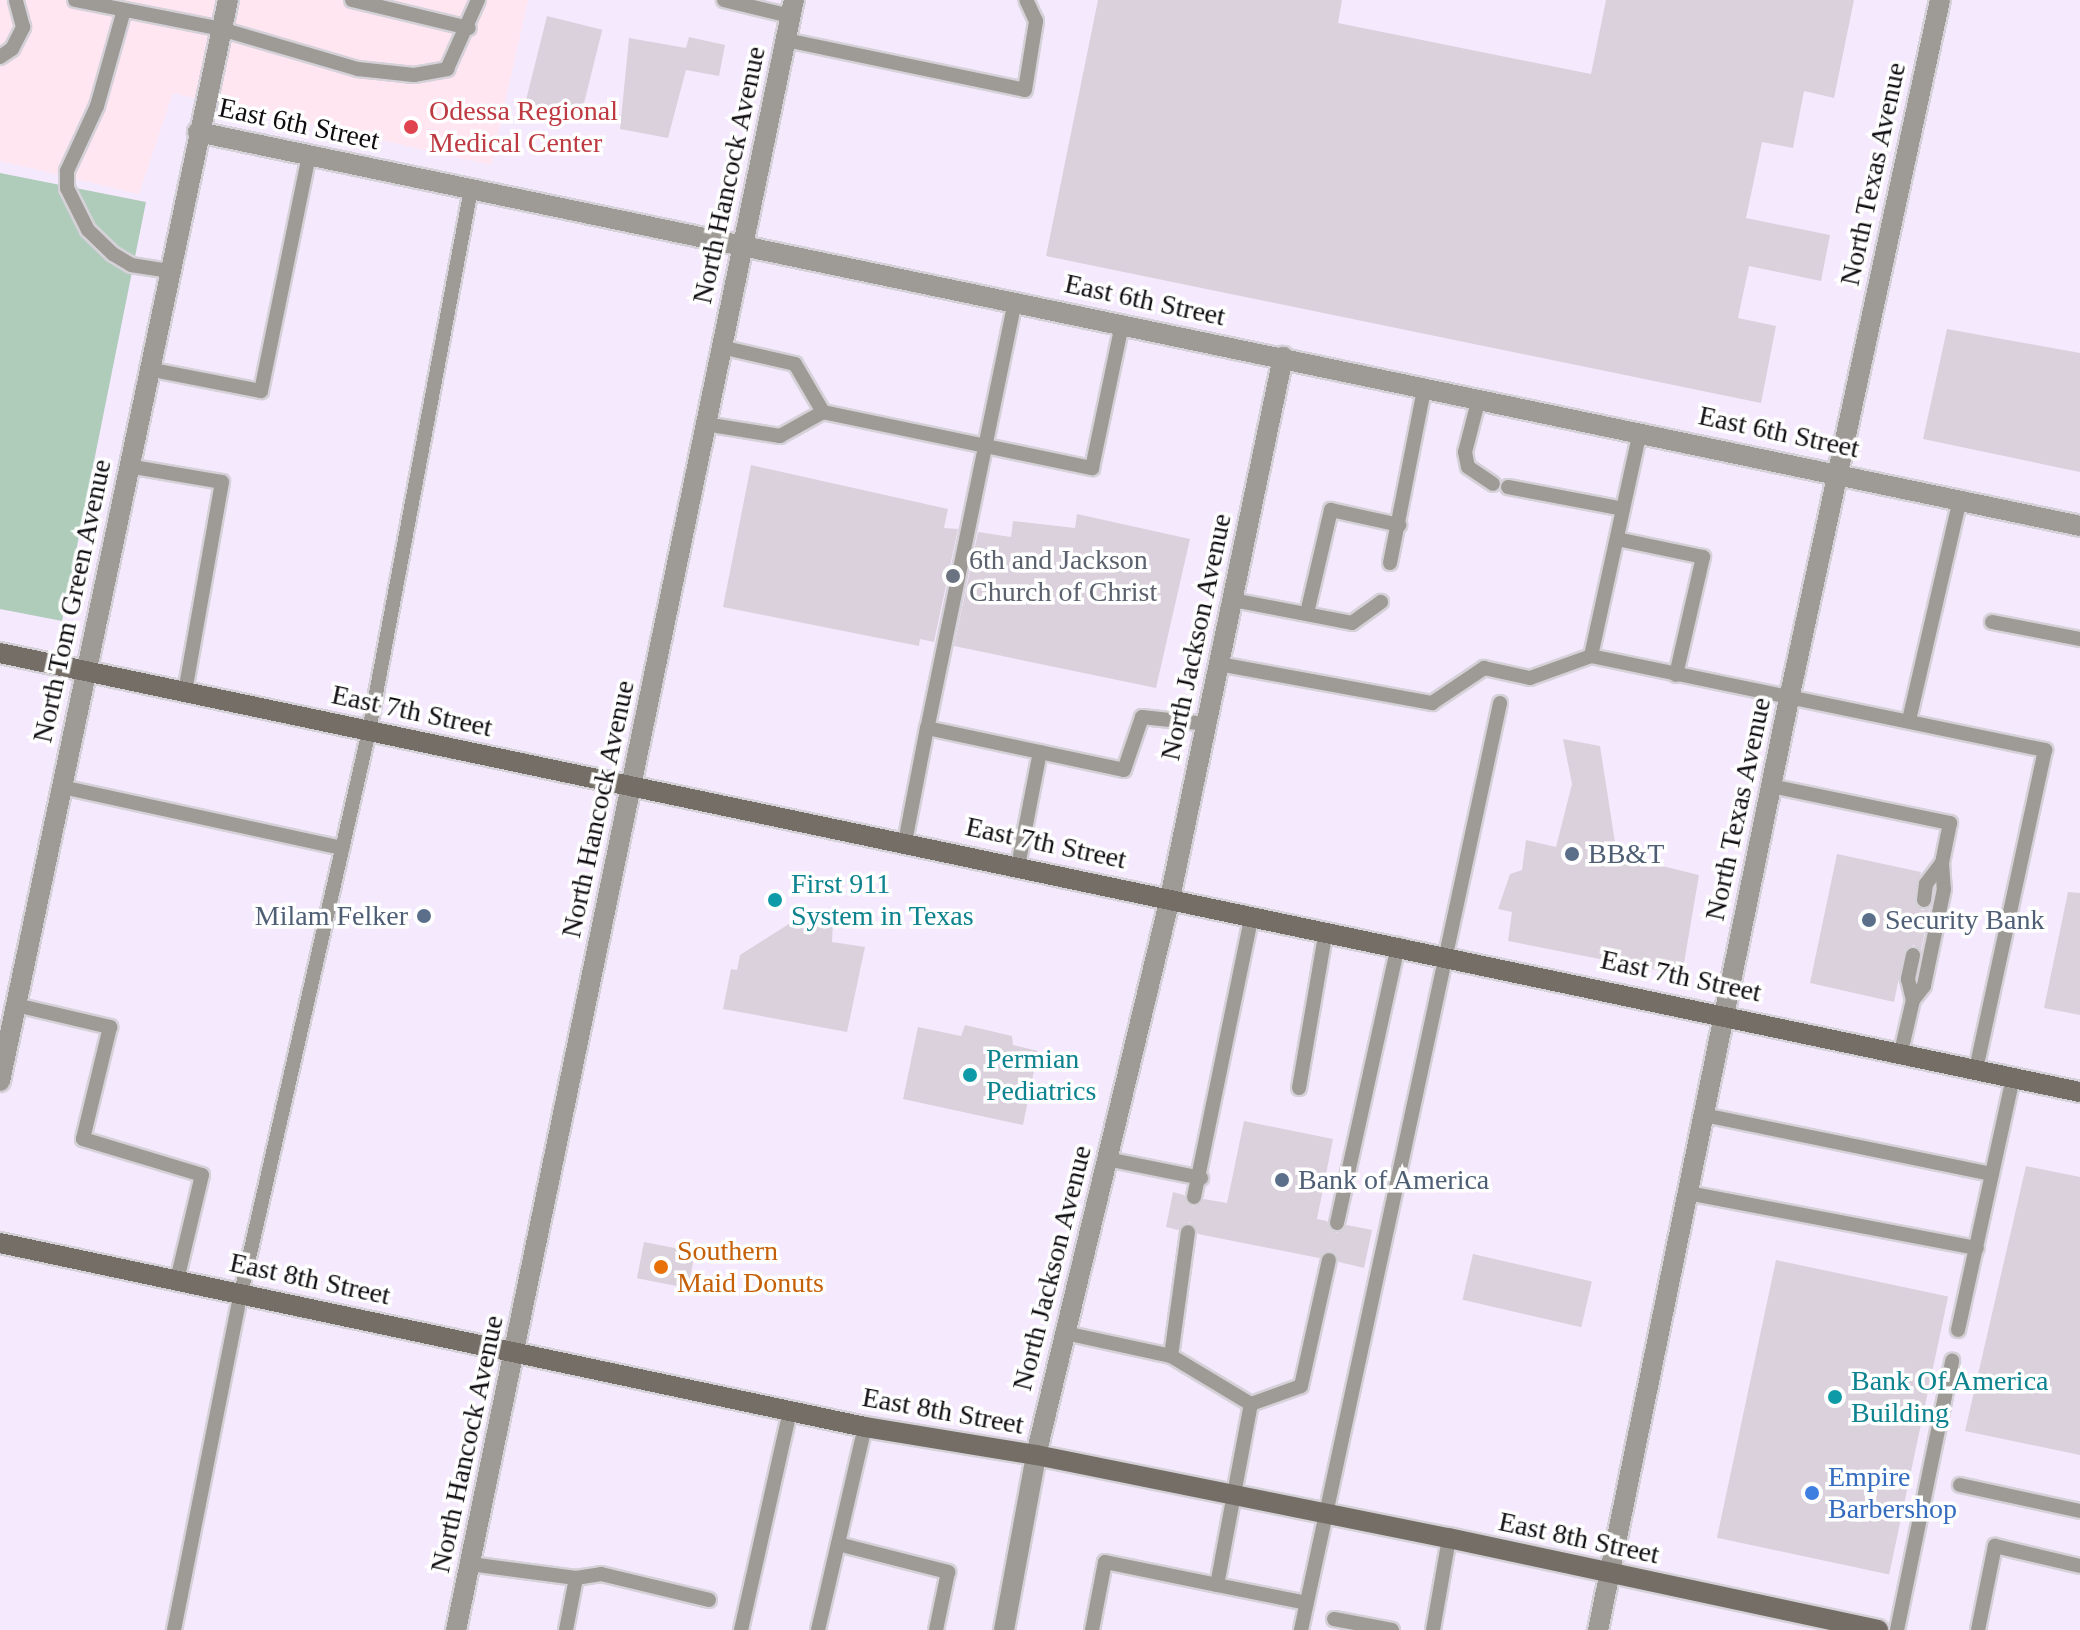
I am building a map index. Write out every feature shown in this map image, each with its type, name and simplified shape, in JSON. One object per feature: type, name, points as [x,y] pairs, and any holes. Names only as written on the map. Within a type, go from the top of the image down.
[{"type":"street","name":"North Tom Green Avenue","points":[[0,1081],[228,0]]},
{"type":"street","name":"North Texas Avenue","points":[[1598,1630],[1789,699],[1940,0]]},
{"type":"street","name":"North Hancock Avenue","points":[[456,1630],[792,8]]},
{"type":"street","name":"East 6th Street","points":[[198,132],[1283,357],[1424,390],[1479,398],[1837,472],[2080,526]]},
{"type":"street","name":"North Jackson Avenue","points":[[1004,1630],[1036,1455],[1170,898],[1283,357]]},
{"type":"street","name":"East 7th Street","points":[[0,653],[1725,1013],[2080,1092]]},
{"type":"street","name":"East 8th Street","points":[[0,1243],[865,1427],[1036,1455],[1610,1572],[1853,1628],[1878,1630]]},
{"type":"lane","points":[[75,0],[221,29],[358,69],[414,75],[447,69],[469,28],[478,0]]},
{"type":"lane","points":[[352,0],[469,28]]},
{"type":"lane","points":[[724,0],[792,8]]},
{"type":"lane","points":[[786,40],[1025,90],[1036,21],[1026,0]]},
{"type":"lane","points":[[0,57],[20,39],[22,1]]},
{"type":"lane","points":[[124,10],[97,106],[67,171],[67,188],[88,230],[113,254],[131,265],[169,271]]},
{"type":"lane","points":[[148,369],[261,391],[309,155]]},
{"type":"lane","points":[[174,1630],[241,1293],[369,731],[471,189]]},
{"type":"lane","points":[[905,842],[1015,301]]},
{"type":"lane","points":[[705,424],[780,436],[823,412],[1092,468],[1122,324]]},
{"type":"lane","points":[[721,347],[795,364],[823,412]]},
{"type":"lane","points":[[1390,563],[1424,390]]},
{"type":"lane","points":[[1479,398],[1465,452],[1468,467],[1501,486],[1623,509]]},
{"type":"lane","points":[[1591,656],[1640,431]]},
{"type":"lane","points":[[128,466],[222,482],[185,692]]},
{"type":"lane","points":[[1909,720],[1960,499]]},
{"type":"lane","points":[[1307,613],[1331,510],[1399,525]]},
{"type":"lane","points":[[1617,539],[1703,557],[1676,675]]},
{"type":"lane","points":[[1233,600],[1352,623],[1381,602]]},
{"type":"lane","points":[[1992,622],[2080,639]]},
{"type":"lane","points":[[1219,664],[1432,703],[1484,668],[1530,678],[1591,656],[2045,750],[1976,1069]]},
{"type":"lane","points":[[1301,1630],[1500,703]]},
{"type":"lane","points":[[927,728],[1124,770],[1142,717],[1206,724]]},
{"type":"lane","points":[[1018,866],[1040,752]]},
{"type":"lane","points":[[1771,786],[1950,823],[1942,863],[1944,889],[1930,958],[1924,986],[1913,1000],[1901,1052]]},
{"type":"lane","points":[[62,787],[342,848]]},
{"type":"lane","points":[[1924,900],[1926,884],[1942,863]]},
{"type":"lane","points":[[1194,1197],[1201,1178],[1252,915]]},
{"type":"lane","points":[[1299,1088],[1326,930]]},
{"type":"lane","points":[[1337,1223],[1398,945]]},
{"type":"lane","points":[[1913,955],[1908,979],[1913,1000]]},
{"type":"lane","points":[[16,1005],[110,1027],[83,1139],[202,1175],[177,1280]]},
{"type":"lane","points":[[1958,1330],[2013,1077]]},
{"type":"lane","points":[[1704,1115],[1992,1174]]},
{"type":"lane","points":[[1107,1159],[1201,1178]]},
{"type":"lane","points":[[1688,1193],[1977,1248]]},
{"type":"lane","points":[[1171,1356],[1188,1232]]},
{"type":"lane","points":[[1251,1404],[1301,1386],[1329,1260]]},
{"type":"lane","points":[[1065,1333],[1171,1356],[1251,1404]]},
{"type":"lane","points":[[1897,1630],[1952,1361]]},
{"type":"lane","points":[[1217,1585],[1237,1498],[1251,1404]]},
{"type":"lane","points":[[741,1630],[790,1411]]},
{"type":"lane","points":[[818,1630],[865,1427]]},
{"type":"lane","points":[[1960,1485],[2080,1511]]},
{"type":"lane","points":[[1433,1630],[1449,1538]]},
{"type":"lane","points":[[838,1544],[948,1572],[936,1630]]},
{"type":"lane","points":[[1978,1630],[1995,1546],[2080,1566]]},
{"type":"lane","points":[[1092,1630],[1105,1562],[1306,1603]]},
{"type":"lane","points":[[470,1564],[576,1578],[601,1574],[709,1600]]},
{"type":"lane","points":[[566,1630],[576,1578]]},
{"type":"lane","points":[[1334,1619],[1392,1630]]},
{"type":"shaded area","points":[[0,0],[2080,0],[2080,1630],[0,1630]]},
{"type":"shaded area","name":"Odessa Regional Medical Center","points":[[0,0],[528,0],[491,165],[173,93],[139,194],[0,161]]},
{"type":"green space","points":[[0,173],[146,202],[62,621],[0,609]]},
{"type":"building","points":[[1098,0],[1342,0],[1338,23],[1591,74],[1606,0],[1854,0],[1834,98],[1804,91],[1793,148],[1762,142],[1746,218],[1830,235],[1821,281],[1749,266],[1738,318],[1776,326],[1761,403],[1046,256]]},
{"type":"building","points":[[547,16],[602,30],[579,122],[524,108]]},
{"type":"building","points":[[689,37],[725,45],[719,76],[686,70],[668,138],[620,129],[629,38],[686,48]]},
{"type":"building","points":[[1947,329],[2080,353],[2080,472],[1923,439]]},
{"type":"building","points":[[751,465],[948,509],[944,528],[958,529],[934,642],[920,639],[919,646],[723,607]]},
{"type":"building","points":[[1077,514],[1190,539],[1156,688],[954,646],[978,532],[1011,537],[1013,521],[1075,528]]},
{"type":"building","points":[[1563,739],[1600,746],[1617,855],[1699,875],[1682,975],[1508,941],[1512,912],[1498,909],[1510,874],[1522,870],[1526,840],[1556,847],[1572,784]]},
{"type":"building","points":[[1837,854],[1921,872],[1915,903],[1922,910],[1930,908],[1921,950],[1914,945],[1905,949],[1894,1002],[1810,983]]},
{"type":"building","points":[[2068,892],[2080,893],[2080,1015],[2044,1008]]},
{"type":"building","points":[[795,912],[833,921],[832,942],[865,947],[847,1032],[723,1009],[731,969],[737,970],[740,955],[792,922]]},
{"type":"building","name":"Permian Pediatrics","points":[[965,1025],[1012,1036],[1013,1045],[1038,1051],[1023,1125],[903,1099],[918,1027],[961,1036]]},
{"type":"building","points":[[1244,1121],[1333,1139],[1317,1219],[1327,1221],[1336,1233],[1347,1225],[1372,1230],[1364,1268],[1339,1262],[1330,1250],[1319,1258],[1198,1234],[1190,1222],[1178,1230],[1166,1227],[1173,1192],[1184,1195],[1193,1207],[1204,1199],[1227,1203]]},
{"type":"building","points":[[2026,1166],[2080,1177],[2080,1455],[1965,1431]]},
{"type":"building","name":"Southern Maid Donuts","points":[[644,1242],[695,1252],[688,1288],[637,1278]]},
{"type":"building","points":[[1473,1254],[1592,1281],[1581,1327],[1462,1300]]},
{"type":"building","name":"Bank Of America Building","points":[[1776,1260],[1948,1297],[1889,1574],[1717,1538]]},
{"type":"place","name":"Odessa Regional Medical Center","points":[[411,127]]},
{"type":"place","name":"6th and Jackson Church of Christ","points":[[953,576]]},
{"type":"place","name":"BB&T","points":[[1572,854]]},
{"type":"place","name":"First 911 System in Texas","points":[[775,900]]},
{"type":"place","name":"Milam Felker","points":[[424,916]]},
{"type":"place","name":"Security Bank","points":[[1869,920]]},
{"type":"place","name":"Permian Pediatrics","points":[[970,1075]]},
{"type":"place","name":"Bank of America","points":[[1282,1180]]},
{"type":"place","name":"Southern Maid Donuts","points":[[661,1267]]},
{"type":"place","name":"Bank Of America Building","points":[[1835,1397]]},
{"type":"place","name":"Empire Barbershop","points":[[1812,1493]]}]
